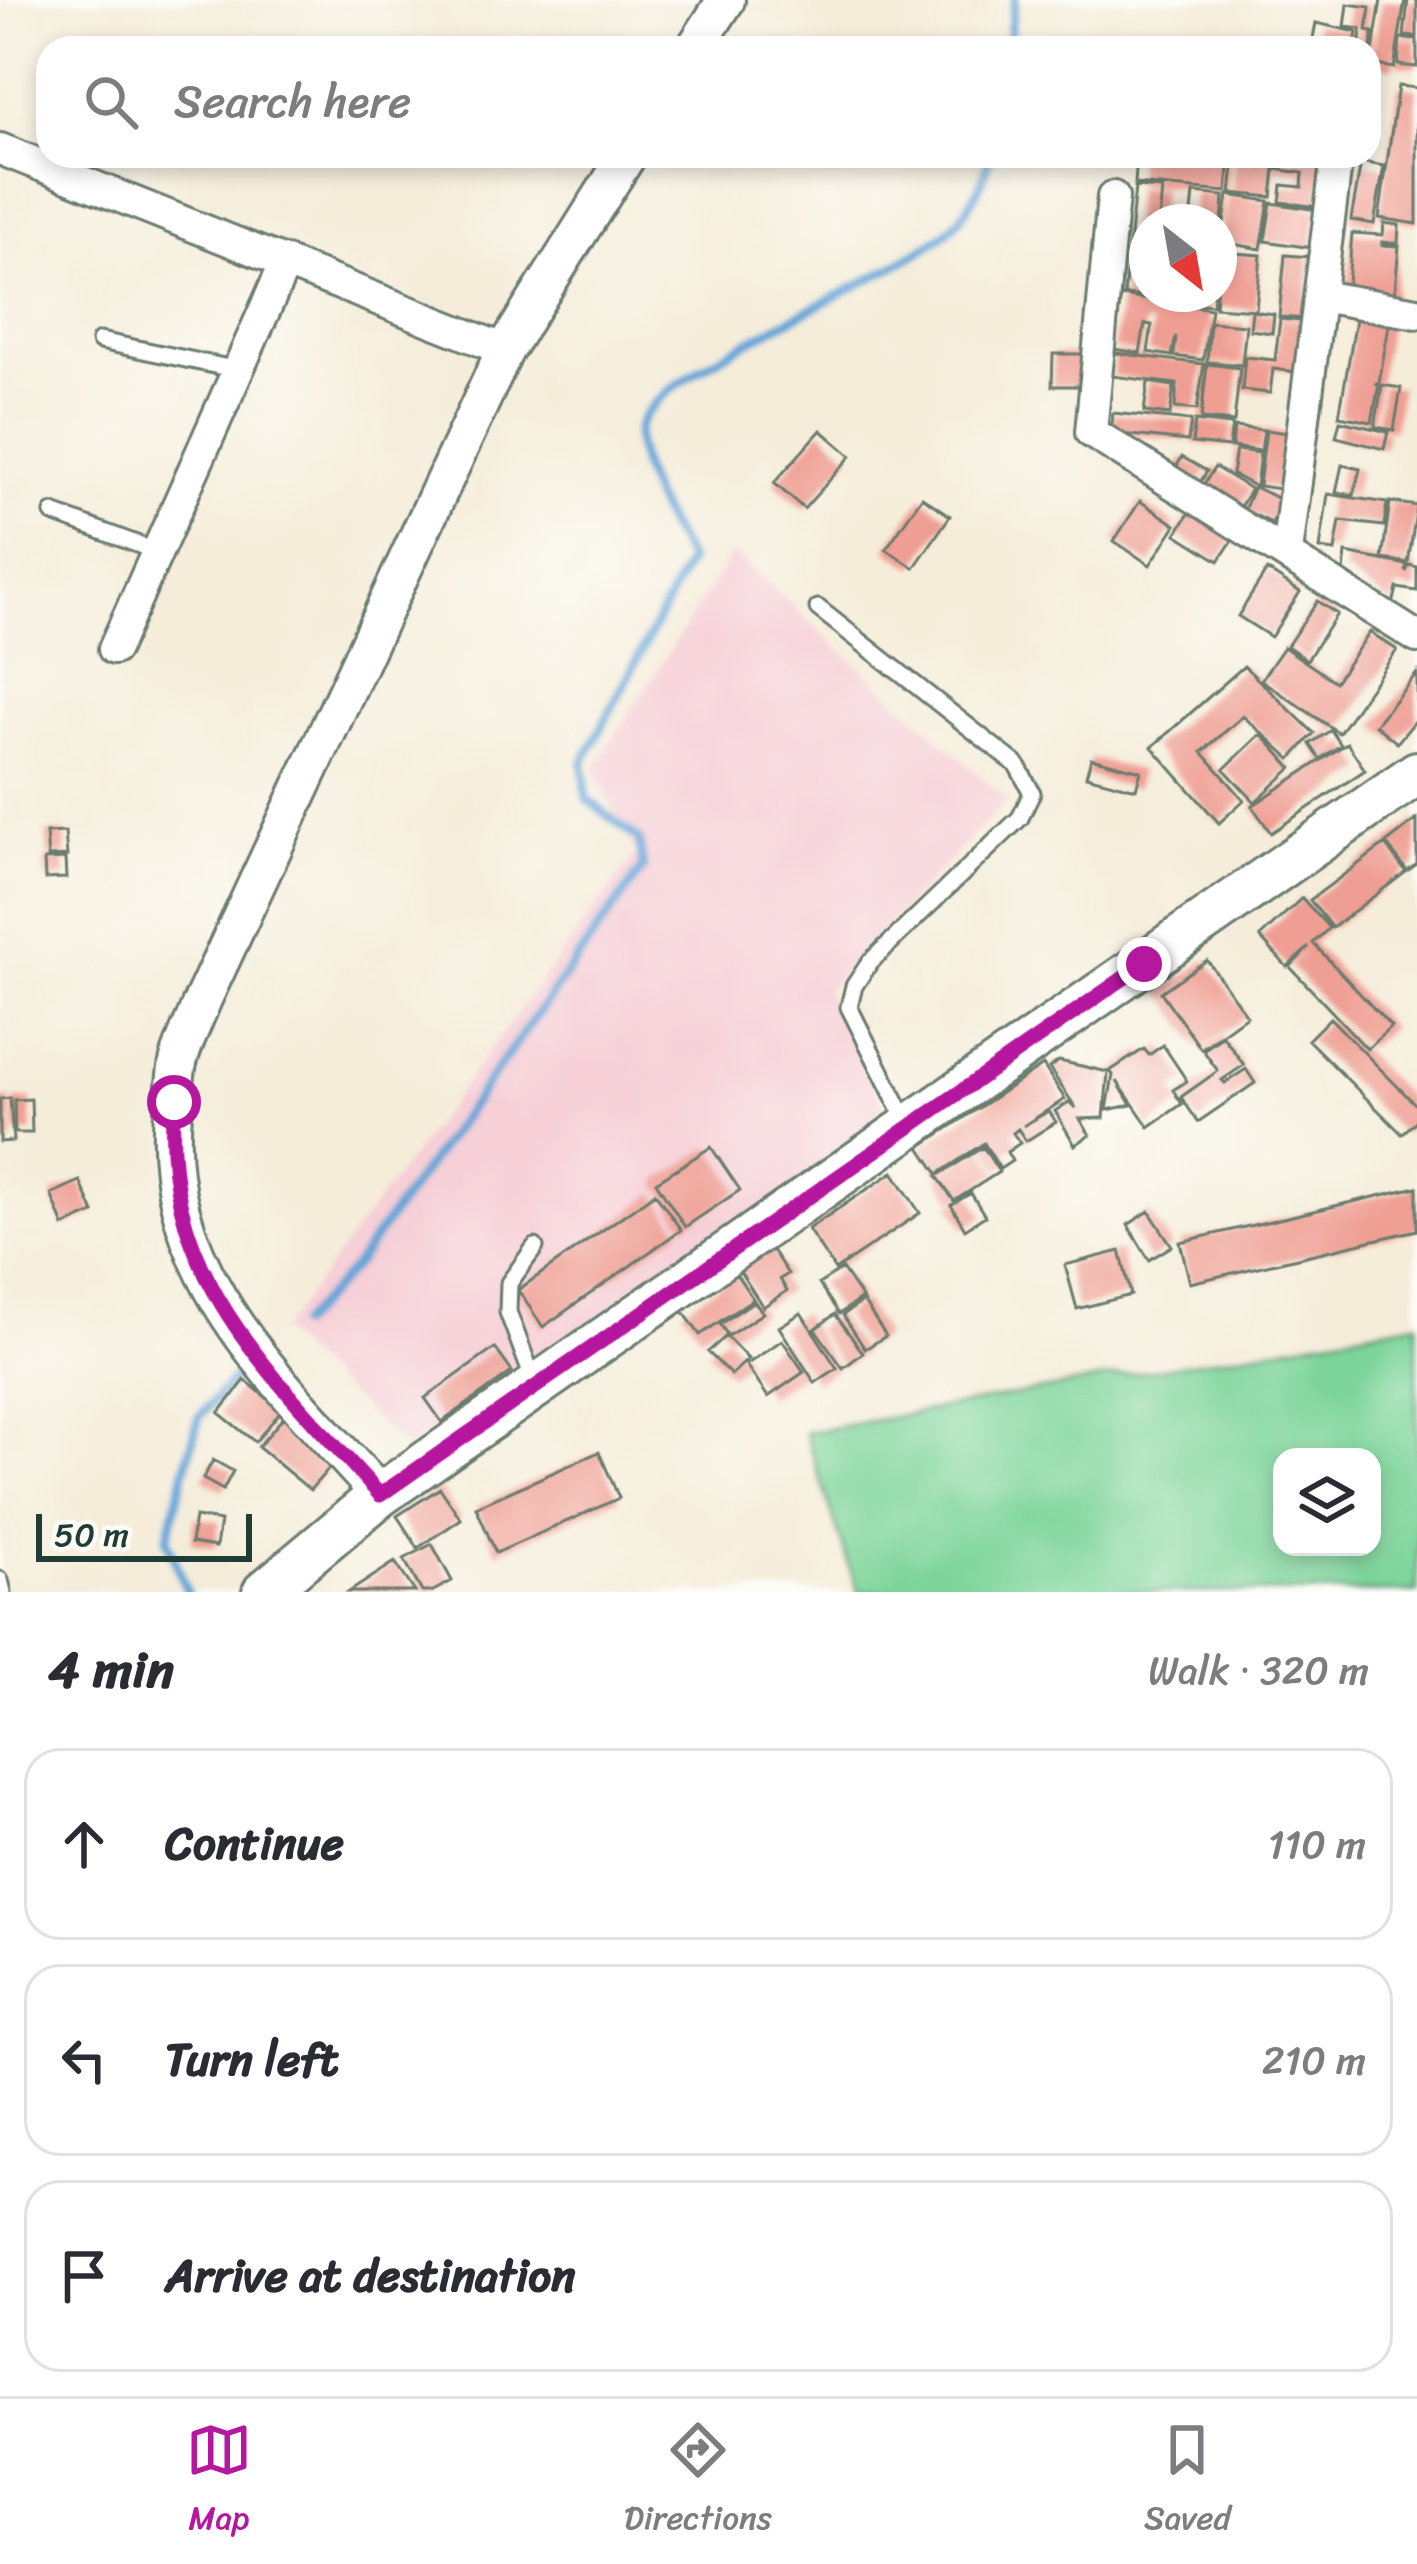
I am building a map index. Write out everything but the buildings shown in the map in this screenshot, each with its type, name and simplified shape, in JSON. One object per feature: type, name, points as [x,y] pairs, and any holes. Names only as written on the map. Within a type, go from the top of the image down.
[{"type":"main road","points":[[263,1592],[380,1495],[1417,773]]},
{"type":"street","points":[[703,36],[726,0]]},
{"type":"street","points":[[0,149],[36,163]]},
{"type":"street","points":[[48,168],[505,350]]},
{"type":"street","points":[[380,1495],[236,1333],[201,1268],[179,1206],[171,1141],[178,1062],[505,350],[619,168]]},
{"type":"street","points":[[1287,553],[1336,168]]},
{"type":"street","points":[[1113,196],[1091,432],[1417,637]]},
{"type":"street","points":[[115,649],[286,262]]},
{"type":"street","points":[[1320,296],[1417,314]]},
{"type":"lane","points":[[100,340],[238,370]]},
{"type":"lane","points":[[53,513],[158,552]]},
{"type":"lane","points":[[818,608],[1017,765],[1032,793],[1020,818],[870,962],[854,986],[849,1007],[910,1128]]},
{"type":"lane","points":[[535,1247],[509,1283],[508,1312],[536,1386]]},
{"type":"lane","points":[[0,1580],[3,1592]]},
{"type":"shaded area","points":[[733,552],[1007,800],[826,990],[891,1122],[406,1449],[280,1332],[636,854],[594,768]]},
{"type":"green space","points":[[1417,1322],[1417,1592],[858,1592],[805,1433]]},
{"type":"waterway","points":[[1009,36],[1015,0]]},
{"type":"waterway","points":[[299,1325],[353,1268],[643,868],[639,840],[587,799],[583,763],[689,560],[642,467],[637,435],[649,410],[723,355],[922,250],[964,212],[985,168]]},
{"type":"waterway","points":[[187,1592],[167,1539],[199,1417],[235,1377]]},
{"type":"route","points":[[174,1102],[171,1141],[179,1206],[201,1268],[236,1333],[380,1495],[1144,964]]}]
